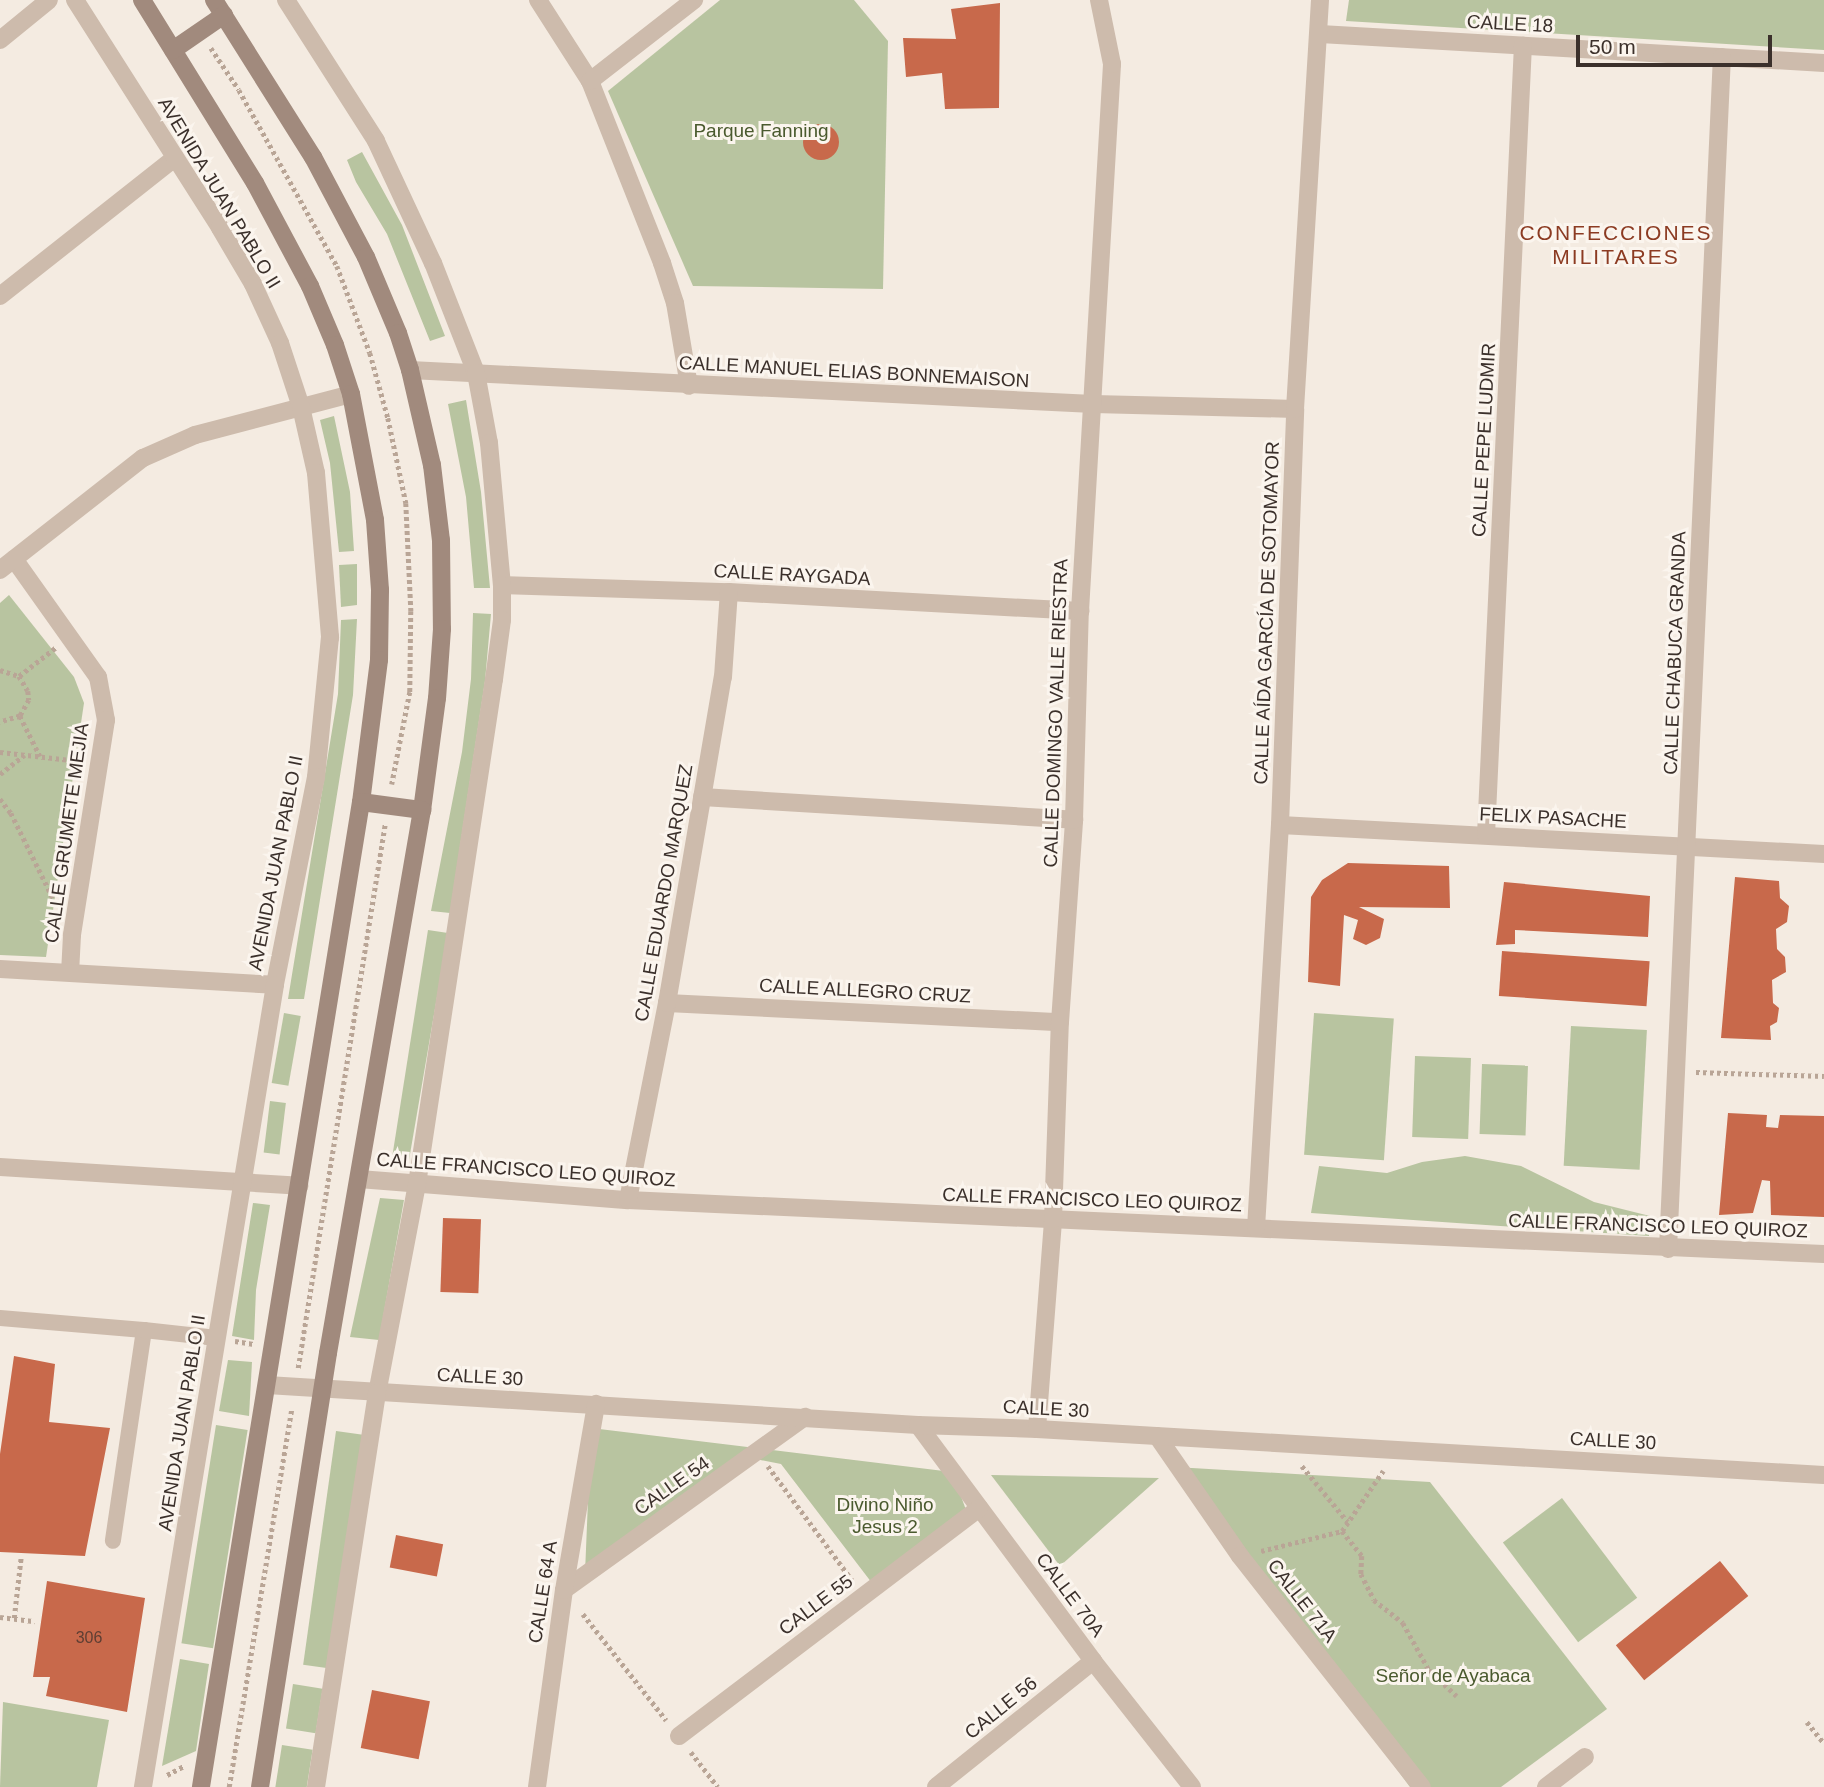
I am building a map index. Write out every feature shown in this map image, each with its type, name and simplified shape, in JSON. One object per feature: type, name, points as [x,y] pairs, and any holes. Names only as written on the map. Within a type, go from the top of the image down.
[{"type":"main road","name":"AVENIDA JUAN PABLO II","points":[[142,0],[255,183],[310,286],[351,394],[375,520],[380,590],[379,660],[361,802],[201,1787]]},
{"type":"main road","points":[[173,50],[219,8],[313,157],[354,234],[398,333],[410,370],[432,465],[441,540],[442,629],[437,698],[422,810],[328,1353],[260,1787]]},
{"type":"main road","points":[[361,802],[422,810]]},
{"type":"street","points":[[0,40],[49,0]]},
{"type":"street","name":"AVENIDA JUAN PABLO II","points":[[75,0],[253,284],[280,343],[301,407],[316,474],[330,637],[316,777],[275,985],[143,1787]]},
{"type":"street","points":[[286,0],[376,141],[433,263],[475,373],[489,443],[502,585],[502,620],[494,679],[417,1184],[377,1393],[317,1787]]},
{"type":"street","points":[[538,0],[590,81],[675,303],[689,386]]},
{"type":"street","points":[[590,81],[694,0]]},
{"type":"street","name":"CALLE DOMINGO VALLE RIESTRA","points":[[1037,1429],[1053,1219],[1060,1022],[1074,820],[1080,611],[1112,64],[1099,0]]},
{"type":"street","name":"CALLE AÍDA GARCÍA DE SOTOMAYOR","points":[[1256,1228],[1280,824],[1295,409],[1320,0]]},
{"type":"street","name":"CALLE 18","points":[[1320,34],[1824,63]]},
{"type":"street","name":"CALLE PEPE LUDMIR","points":[[1486,835],[1523,46]]},
{"type":"street","name":"CALLE CHABUCA GRANDA","points":[[1668,1250],[1721,57]]},
{"type":"street","points":[[0,296],[175,158]]},
{"type":"street","name":"CALLE MANUEL ELIAS BONNEMAISON","points":[[410,370],[689,386],[1093,404],[1295,409]]},
{"type":"street","points":[[7,564],[143,458],[195,435],[351,394]]},
{"type":"street","name":"CALLE GRUMETE MEJIA","points":[[7,564],[69,637],[98,677],[106,720],[72,935],[70,972]]},
{"type":"street","name":"CALLE RAYGADA","points":[[502,585],[729,592],[1080,611]]},
{"type":"street","name":"CALLE EDUARDO MARQUEZ","points":[[628,1200],[667,1003],[723,677],[729,592]]},
{"type":"street","points":[[702,797],[1074,820]]},
{"type":"street","name":"FELIX PASACHE","points":[[1280,824],[1824,854]]},
{"type":"street","points":[[0,969],[275,985]]},
{"type":"street","name":"CALLE ALLEGRO CRUZ","points":[[667,1003],[1060,1022]]},
{"type":"street","points":[[0,1167],[299,1186]]},
{"type":"street","name":"CALLE FRANCISCO LEO QUIROZ","points":[[359,1179],[628,1200],[1256,1228],[1668,1250],[1824,1254]]},
{"type":"street","name":"CALLE 30","points":[[267,1385],[918,1425],[1037,1429],[1824,1475]]},
{"type":"street","name":"CALLE 64 A","points":[[537,1787],[564,1590],[596,1404]]},
{"type":"street","name":"CALLE 54","points":[[564,1590],[805,1417]]},
{"type":"street","name":"CALLE 70A","points":[[918,1425],[1093,1661],[1192,1787]]},
{"type":"street","name":"CALLE 71A","points":[[1157,1436],[1240,1556],[1422,1787]]},
{"type":"street","name":"CALLE 55","points":[[678,1736],[979,1508]]},
{"type":"street","name":"CALLE 56","points":[[937,1787],[1093,1661]]},
{"type":"street","points":[[1546,1787],[1585,1758]]},
{"type":"lane","points":[[0,1318],[144,1329],[217,1338]]},
{"type":"lane","points":[[113,1541],[144,1329]]},
{"type":"path","points":[[19,676],[69,637]]},
{"type":"path","points":[[0,670],[19,676],[28,691],[29,700],[20,716],[0,722]]},
{"type":"path","points":[[20,716],[40,757]]},
{"type":"path","points":[[0,752],[100,764]]},
{"type":"path","points":[[0,774],[25,755]]},
{"type":"path","points":[[0,799],[11,813],[72,935]]},
{"type":"path","points":[[1674,1071],[1824,1076]]},
{"type":"path","points":[[217,1338],[328,1353]]},
{"type":"path","points":[[1284,1444],[1348,1522]]},
{"type":"path","points":[[1240,1556],[1342,1531],[1396,1450]]},
{"type":"path","points":[[757,1451],[863,1594]]},
{"type":"path","points":[[1342,1531],[1362,1556],[1361,1574],[1374,1600],[1403,1623],[1429,1670],[1457,1696]]},
{"type":"path","points":[[14,1618],[22,1556]]},
{"type":"path","points":[[564,1590],[718,1787]]},
{"type":"path","points":[[0,1616],[35,1621]]},
{"type":"path","points":[[222,1657],[278,1668]]},
{"type":"path","points":[[1807,1721],[1824,1743]]},
{"type":"path","points":[[165,1776],[206,1754]]},
{"type":"green space","name":"Parque Fanning","points":[[720,0],[854,0],[888,41],[883,289],[693,286],[608,91]]},
{"type":"green space","points":[[1349,0],[1824,0],[1824,50],[1346,21]]},
{"type":"green space","points":[[362,152],[402,225],[445,336],[430,341],[387,234],[356,182],[347,160]]},
{"type":"green space","points":[[466,400],[481,492],[490,588],[474,588],[466,497],[448,404]]},
{"type":"green space","points":[[334,416],[350,492],[354,551],[339,552],[330,463],[320,420]]},
{"type":"green space","points":[[357,564],[357,605],[341,607],[339,565]]},
{"type":"green space","points":[[9,595],[74,677],[84,703],[46,957],[0,955],[0,603]]},
{"type":"green space","points":[[473,613],[491,614],[485,681],[450,913],[431,911],[462,752],[471,679]]},
{"type":"green space","points":[[357,619],[353,695],[304,999],[288,999],[338,694],[341,620]]},
{"type":"green space","points":[[428,930],[448,933],[409,1160],[392,1158]]},
{"type":"green space","points":[[284,1013],[301,1016],[288,1086],[272,1083]]},
{"type":"green space","points":[[1314,1013],[1394,1019],[1384,1160],[1304,1155]]},
{"type":"green space","points":[[1571,1026],[1647,1030],[1640,1170],[1564,1166]]},
{"type":"green space","points":[[1415,1056],[1471,1058],[1468,1139],[1412,1137]]},
{"type":"green space","points":[[1482,1064],[1528,1066],[1526,1136],[1480,1134]]},
{"type":"green space","points":[[270,1101],[286,1103],[280,1155],[264,1153]]},
{"type":"green space","points":[[1465,1156],[1521,1166],[1594,1202],[1650,1216],[1649,1236],[1311,1213],[1319,1166],[1387,1173],[1422,1162]]},
{"type":"green space","points":[[380,1198],[404,1200],[379,1340],[350,1337]]},
{"type":"green space","points":[[253,1203],[270,1205],[256,1290],[254,1340],[232,1336]]},
{"type":"green space","points":[[228,1360],[252,1362],[249,1416],[219,1411]]},
{"type":"green space","points":[[216,1425],[248,1430],[213,1648],[181,1643]]},
{"type":"green space","name":"Divino Niño Jesus 2","points":[[591,1428],[952,1472],[969,1518],[875,1587],[781,1464],[750,1458],[585,1573]]},
{"type":"green space","points":[[336,1431],[365,1435],[332,1669],[303,1665]]},
{"type":"green space","name":"Señor de Ayabaca","points":[[1175,1467],[1430,1482],[1607,1709],[1501,1787],[1410,1787]]},
{"type":"green space","points":[[991,1475],[1159,1478],[1060,1566]]},
{"type":"green space","points":[[1562,1498],[1637,1598],[1578,1642],[1503,1543]]},
{"type":"green space","points":[[180,1659],[209,1664],[196,1751],[162,1766]]},
{"type":"green space","points":[[293,1684],[323,1689],[316,1733],[286,1728]]},
{"type":"green space","points":[[3,1702],[109,1720],[97,1787],[0,1787]]},
{"type":"green space","points":[[282,1745],[313,1750],[307,1787],[275,1787]]},
{"type":"building","points":[[1000,3],[999,108],[945,109],[942,73],[906,77],[903,38],[956,39],[951,9]]},
{"type":"building","points":[[821,124],[834,129],[839,142],[834,155],[821,160],[808,155],[803,142],[808,129]]},
{"type":"building","points":[[1348,863],[1449,866],[1450,908],[1359,907],[1384,919],[1380,938],[1366,945],[1353,939],[1358,920],[1344,915],[1340,986],[1308,982],[1311,897],[1322,880]]},
{"type":"building","points":[[1735,877],[1779,881],[1780,898],[1789,906],[1787,922],[1776,929],[1777,949],[1785,957],[1786,972],[1772,980],[1773,1003],[1779,1008],[1777,1022],[1770,1026],[1771,1040],[1721,1038]]},
{"type":"building","points":[[1504,882],[1650,896],[1648,937],[1515,930],[1515,944],[1496,945]]},
{"type":"building","points":[[1502,951],[1650,961],[1647,1006],[1499,996]]},
{"type":"building","points":[[1728,1113],[1767,1115],[1766,1127],[1778,1128],[1780,1115],[1824,1116],[1824,1217],[1771,1215],[1770,1181],[1762,1180],[1753,1213],[1719,1215]]},
{"type":"building","points":[[443,1218],[481,1219],[478,1293],[440,1292]]},
{"type":"building","points":[[14,1356],[55,1364],[49,1422],[110,1428],[85,1556],[0,1552],[0,1454]]},
{"type":"building","points":[[396,1535],[443,1544],[437,1577],[390,1567]]},
{"type":"building","points":[[1720,1561],[1748,1596],[1644,1680],[1616,1645]]},
{"type":"building","points":[[47,1581],[145,1598],[127,1712],[46,1696],[50,1677],[33,1677]]},
{"type":"building","points":[[372,1690],[430,1701],[419,1759],[361,1748]]},
{"type":"district","name":"CONFECCIONES MILITARES","points":[[1616,245]]}]
